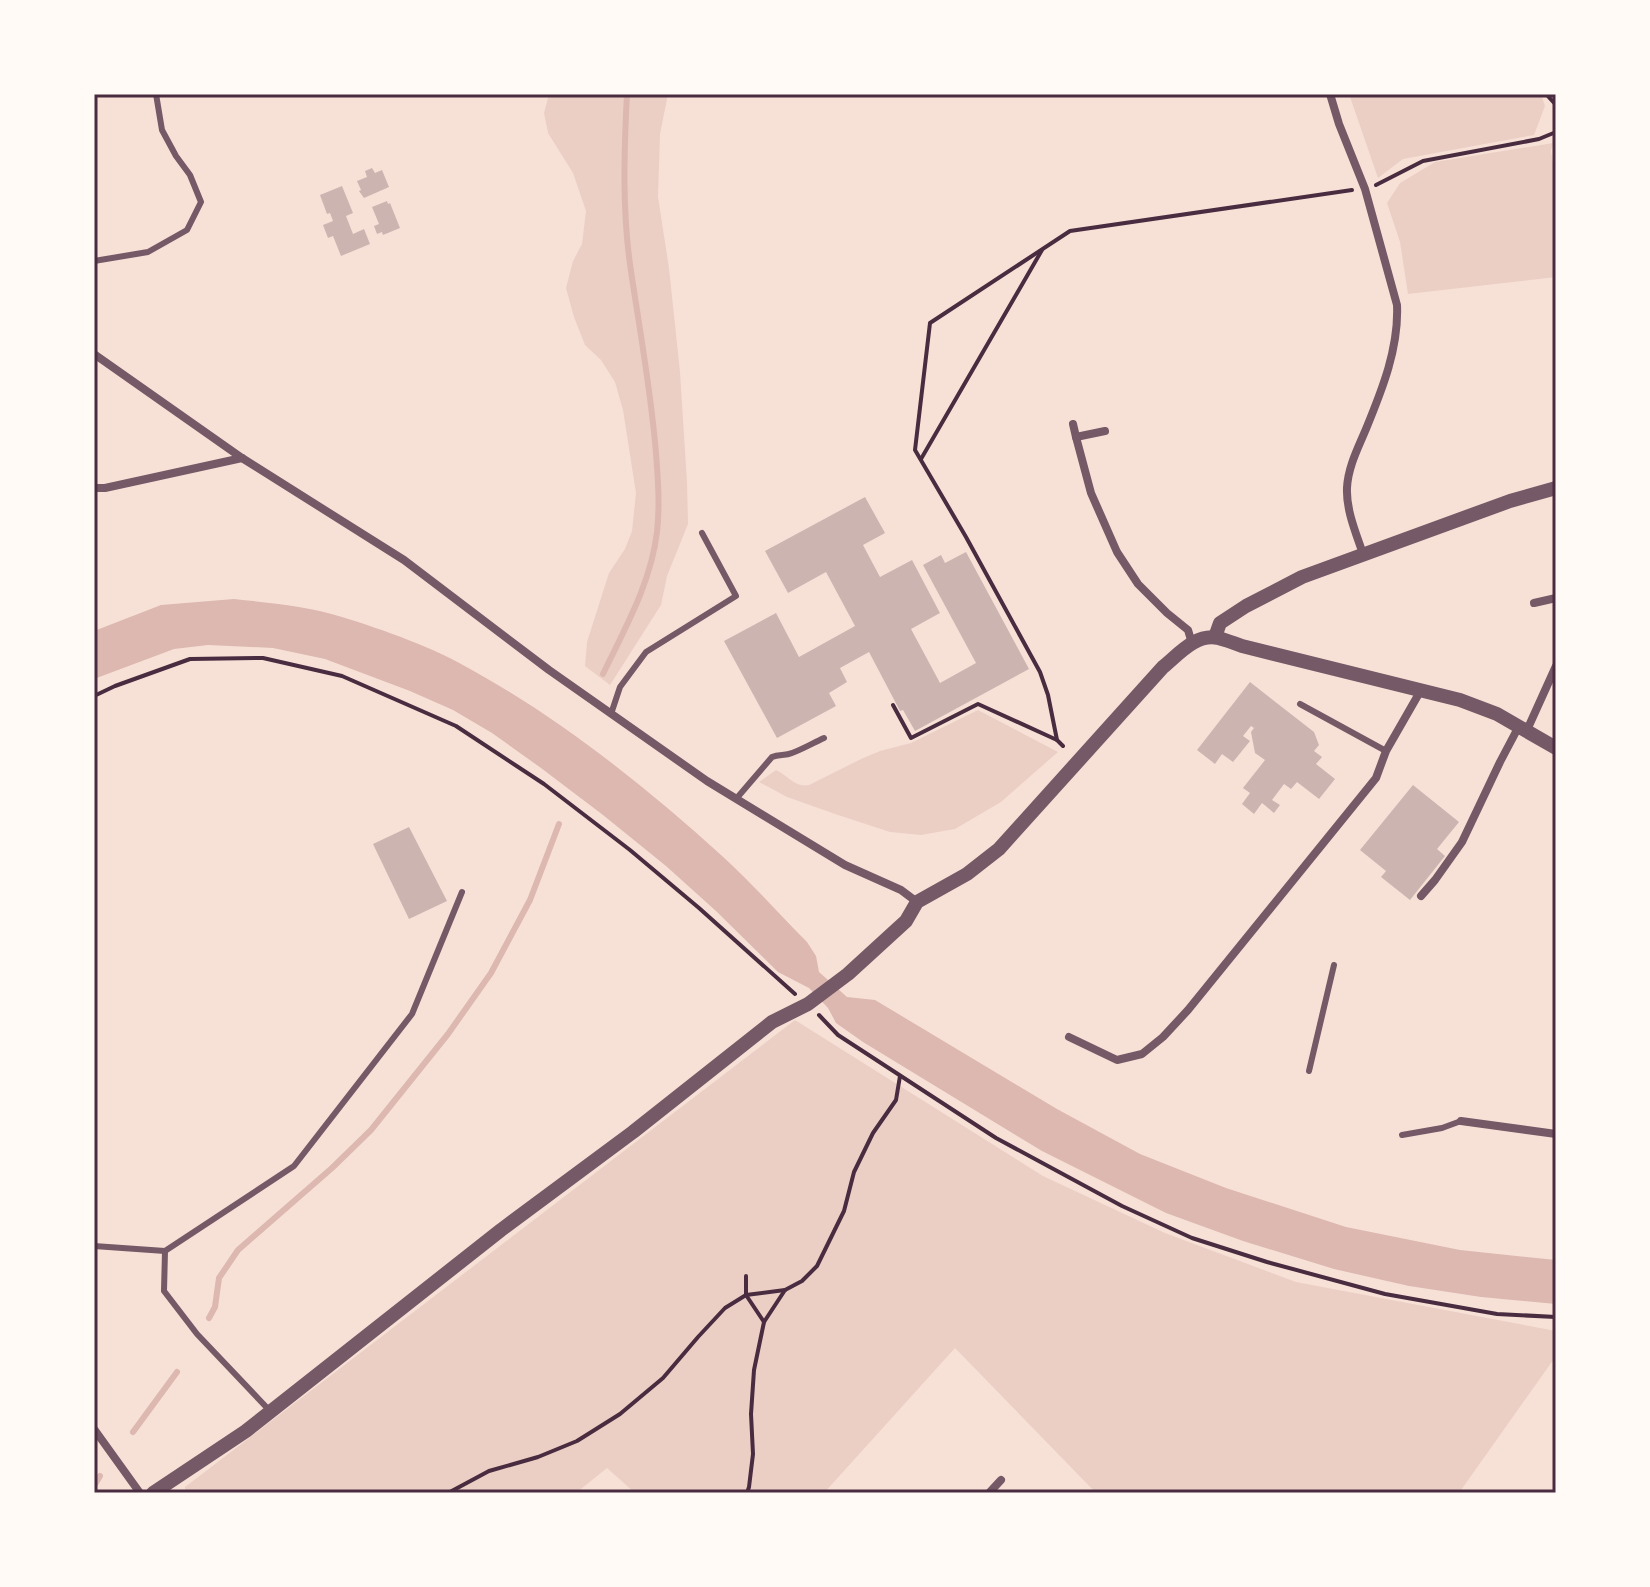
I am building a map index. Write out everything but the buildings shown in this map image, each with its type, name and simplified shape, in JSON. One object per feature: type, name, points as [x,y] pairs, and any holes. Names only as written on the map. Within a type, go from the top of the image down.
[{"type":"street","points":[[1330,94],[1365,189],[1397,305],[1391,358],[1351,466],[1347,488],[1348,506],[1363,554]]},
{"type":"street","points":[[94,354],[242,458],[404,560],[549,670],[736,799],[845,865],[901,890],[917,902]]},
{"type":"street","points":[[1073,424],[1091,493],[1117,552],[1138,584],[1188,630],[1192,643]]},
{"type":"street","points":[[1076,437],[1105,431]]},
{"type":"street","points":[[94,488],[242,458]]},
{"type":"street","points":[[1215,637],[1220,623],[1277,589],[1363,554],[1510,501],[1556,488]]},
{"type":"street","points":[[1534,603],[1556,598]]},
{"type":"street","points":[[153,1493],[271,1412],[772,1022],[808,1004],[848,974],[906,921],[917,902],[967,874],[999,849],[1163,667],[1192,643],[1215,637],[1460,700],[1497,714],[1556,748]]},
{"type":"street","points":[[1421,896],[1462,842],[1500,762],[1524,728],[1556,666]]},
{"type":"street","points":[[1069,1037],[1117,1060],[1142,1054],[1163,1037],[1376,778],[1386,751],[1421,690]]},
{"type":"street","points":[[1461,1121],[1556,1134]]},
{"type":"street","points":[[94,1429],[140,1493]]},
{"type":"street","points":[[989,1493],[1001,1480]]},
{"type":"lane","points":[[94,261],[148,252],[187,230],[201,202],[190,175],[162,130],[156,94]]},
{"type":"lane","points":[[611,714],[620,687],[646,652],[736,596],[702,533]]},
{"type":"lane","points":[[1300,704],[1386,751]]},
{"type":"lane","points":[[736,799],[772,757],[793,753],[824,738]]},
{"type":"lane","points":[[94,1246],[165,1251],[294,1166],[412,1014],[462,892]]},
{"type":"lane","points":[[1309,1071],[1334,965]]},
{"type":"lane","points":[[1402,1135],[1442,1128],[1461,1121]]},
{"type":"lane","points":[[165,1251],[164,1291],[197,1334],[271,1412]]},
{"type":"path","points":[[1546,94],[1556,105]]},
{"type":"path","points":[[1057,740],[1040,672],[915,450],[930,323],[1070,231],[1365,189],[1423,161],[1539,139],[1556,132]]},
{"type":"path","points":[[921,459],[1044,248]]},
{"type":"path","points":[[893,705],[911,738],[978,704],[1057,740],[1063,746]]},
{"type":"path","points":[[448,1493],[489,1471],[538,1457],[577,1441],[620,1414],[663,1378],[725,1308],[746,1295],[785,1290],[802,1281],[817,1266],[844,1211],[854,1172],[873,1133],[896,1100],[900,1076]]},
{"type":"path","points":[[746,1276],[746,1295],[764,1322]]},
{"type":"path","points":[[747,1493],[753,1454],[751,1414],[754,1370],[764,1322],[785,1290]]},
{"type":"shaded area","points":[[549,94],[668,94],[660,134],[658,197],[680,372],[688,524],[667,576],[661,605],[610,685],[585,666],[587,642],[609,573],[625,549],[632,531],[636,493],[623,410],[615,382],[601,360],[585,345],[566,288],[573,261],[582,244],[586,211],[573,173],[548,133],[544,113]]},
{"type":"shaded area","points":[[1349,94],[1541,94],[1545,106],[1534,135],[1403,159],[1378,178]]},
{"type":"shaded area","points":[[1553,143],[1556,277],[1408,294],[1400,242],[1387,203],[1400,183],[1435,162]]},
{"type":"shaded area","points":[[234,599],[289,605],[342,617],[442,654],[505,689],[602,755],[721,855],[807,942],[816,956],[819,972],[847,997],[875,1000],[1057,1109],[1140,1154],[1226,1188],[1346,1227],[1460,1250],[1556,1260],[1556,1304],[1409,1286],[1334,1269],[1166,1213],[1042,1151],[836,1023],[828,1008],[809,988],[778,972],[666,866],[603,815],[492,733],[453,710],[410,691],[325,659],[273,648],[208,645],[174,649],[94,679],[94,631],[161,605]]},
{"type":"shaded area","points":[[978,710],[1058,752],[1001,802],[955,829],[921,835],[890,832],[787,797],[759,782],[776,770],[796,783],[809,785],[880,751],[911,743]]},
{"type":"shaded area","points":[[795,1020],[1043,1176],[1165,1233],[1296,1282],[1556,1331],[1556,1356],[1459,1493],[1096,1493],[955,1348],[824,1493],[635,1493],[607,1468],[576,1493],[185,1493],[185,1487]]},
{"type":"waterway","points":[[603,674],[643,587],[654,551],[658,512],[654,430],[626,227],[627,94]]},
{"type":"waterway","points":[[209,1318],[215,1307],[219,1278],[238,1250],[371,1130],[448,1034],[491,973],[530,900],[559,824]]},
{"type":"waterway","points":[[133,1432],[177,1372]]},
{"type":"waterway","points":[[94,1486],[100,1476]]}]
